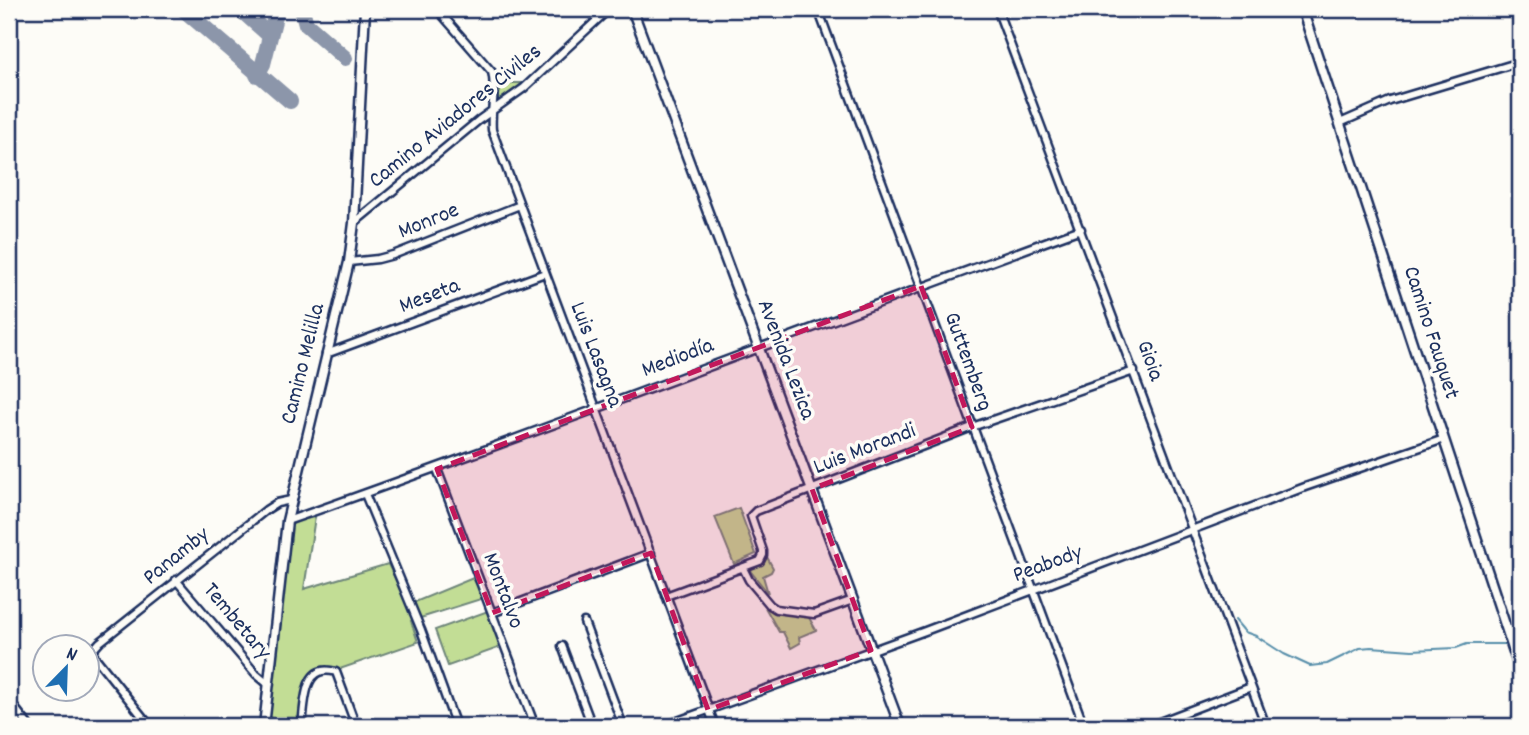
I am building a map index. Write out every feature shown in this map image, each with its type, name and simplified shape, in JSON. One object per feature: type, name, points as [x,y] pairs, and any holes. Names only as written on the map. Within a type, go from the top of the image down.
[{"type":"street","name":"Camino Melilla","points":[[264,726],[287,521],[349,262],[354,223],[365,9]]},
{"type":"street","name":"Luis Lasagna","points":[[437,9],[492,72],[495,84],[490,114],[492,130],[715,726]]},
{"type":"street","name":"Camino Aviadores Civiles","points":[[354,223],[479,120],[524,88],[609,9]]},
{"type":"street","name":"Avenida Lezica","points":[[632,9],[900,726]]},
{"type":"street","name":"Guttemberg","points":[[818,9],[1084,726]]},
{"type":"street","name":"Gioia","points":[[997,9],[1266,726]]},
{"type":"street","name":"Camino Fauquet","points":[[1302,9],[1520,670]]},
{"type":"street","points":[[1340,123],[1390,101],[1520,62]]},
{"type":"street","name":"Monroe","points":[[349,262],[393,255],[520,205]]},
{"type":"street","name":"Mediodía","points":[[287,521],[437,469],[921,286],[1081,229]]},
{"type":"street","name":"Meseta","points":[[326,354],[545,272]]},
{"type":"street","name":"Luis Morandi","points":[[743,568],[760,561],[763,555],[752,513],[972,427],[1134,370]]},
{"type":"street","name":"Peabody","points":[[664,726],[925,631],[1305,487],[1444,439]]},
{"type":"street","name":"Montalvo","points":[[437,469],[535,726]]},
{"type":"street","points":[[365,494],[421,630],[456,726]]},
{"type":"street","name":"Panamby","points":[[150,726],[91,652],[176,580],[266,510],[277,503],[291,500]]},
{"type":"street","points":[[492,613],[650,553]]},
{"type":"street","points":[[666,596],[743,568],[749,580],[776,609],[814,614],[853,600]]},
{"type":"street","name":"Tembetary","points":[[176,580],[256,674],[269,685]]},
{"type":"street","points":[[584,622],[623,726]]},
{"type":"street","points":[[562,646],[592,726]]},
{"type":"street","points":[[302,726],[309,684],[318,670],[336,672],[356,726]]},
{"type":"street","points":[[1149,726],[1251,687]]},
{"type":"street","points":[[15,708],[29,726]]},
{"type":"highlighted area","points":[[921,286],[972,427],[812,489],[871,650],[708,710],[651,553],[492,613],[437,469]]},
{"type":"green space","points":[[506,83],[523,83],[496,104],[501,88]]},
{"type":"green space","points":[[739,508],[756,554],[734,564],[715,517]]},
{"type":"green space","points":[[315,517],[304,589],[388,564],[408,605],[473,578],[484,598],[411,621],[418,642],[337,670],[315,671],[304,684],[299,726],[267,726],[290,526],[296,521]]},
{"type":"green space","points":[[767,557],[773,568],[763,576],[768,593],[748,568]]},
{"type":"green space","points":[[766,609],[808,616],[816,630],[799,637],[800,643],[791,648]]},
{"type":"green space","points":[[488,611],[501,647],[448,666],[435,630]]},
{"type":"waterway","points":[[1235,620],[1245,632],[1310,666],[1327,664],[1360,648],[1412,650],[1456,648],[1467,644],[1508,644]]},
{"type":"waterway","points":[[1514,644],[1520,644]]},
{"type":"taxiway","points":[[183,9],[290,101]]},
{"type":"taxiway","points":[[240,9],[269,35]]},
{"type":"taxiway","points":[[257,75],[263,64],[277,9]]},
{"type":"taxiway","points":[[302,9],[306,24],[345,58]]}]
